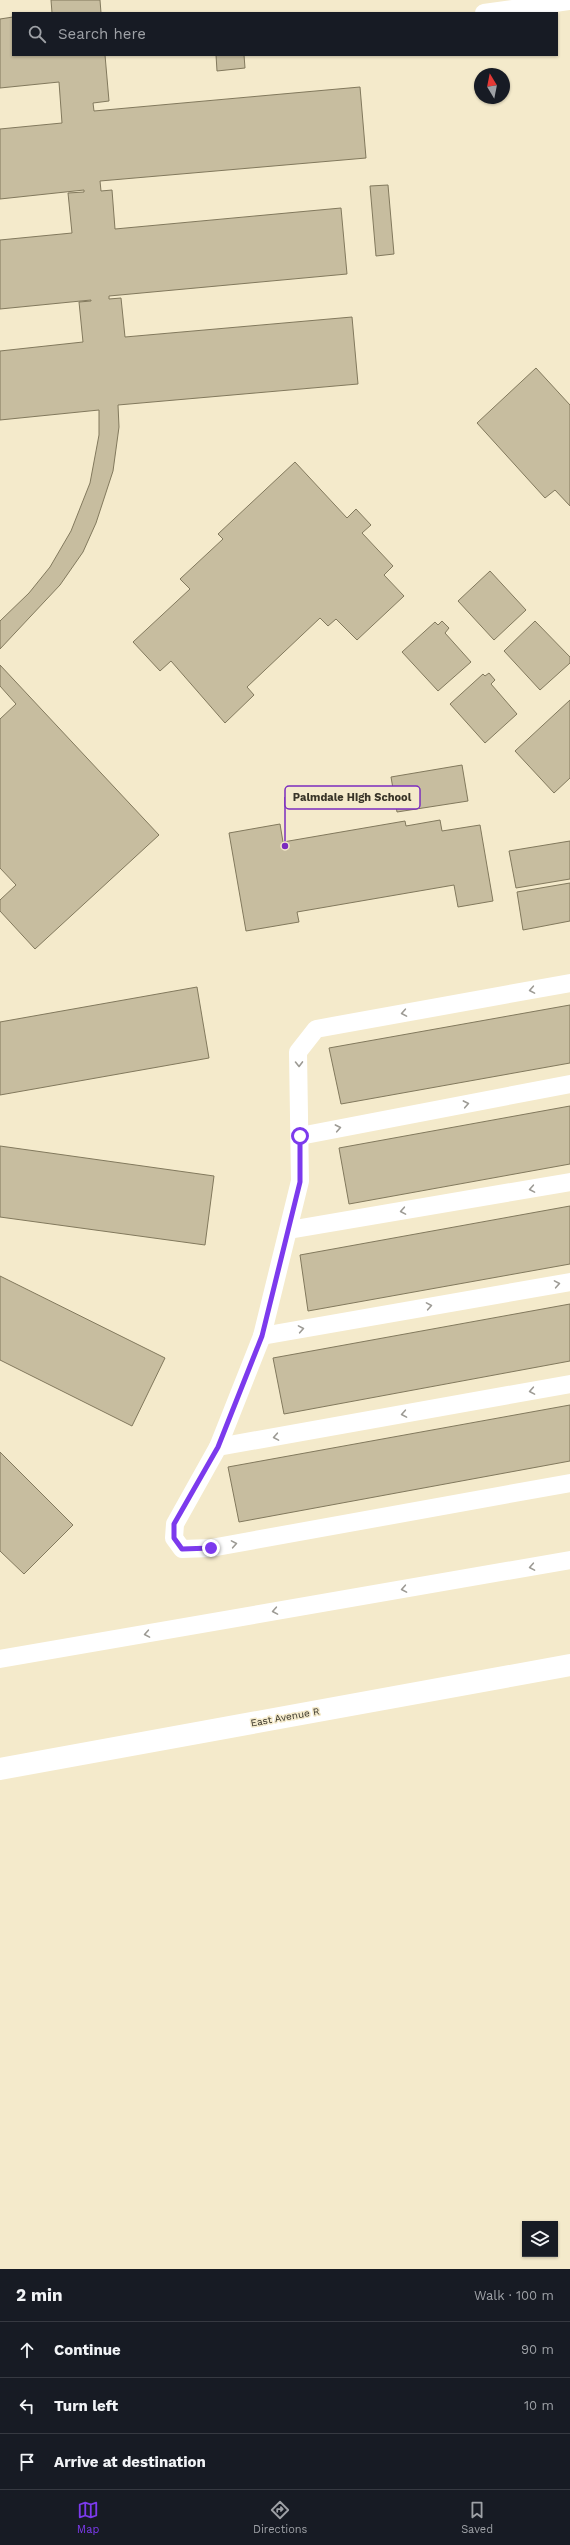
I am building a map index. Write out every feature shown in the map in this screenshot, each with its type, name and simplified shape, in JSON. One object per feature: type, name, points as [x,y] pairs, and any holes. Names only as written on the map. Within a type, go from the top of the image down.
[{"type":"main road","name":"East Avenue R","points":[[0,1769],[570,1665]]},
{"type":"lane","points":[[491,12],[570,1]]},
{"type":"lane","points":[[570,983],[316,1029],[298,1052],[300,1182],[262,1336],[218,1447],[174,1524],[174,1538],[182,1549],[211,1548],[570,1483]]},
{"type":"lane","points":[[300,1136],[570,1084]]},
{"type":"lane","points":[[289,1230],[570,1182]]},
{"type":"lane","points":[[262,1336],[570,1282]]},
{"type":"lane","points":[[218,1447],[570,1384]]},
{"type":"lane","points":[[0,1659],[570,1560]]},
{"type":"building","points":[[51,0],[100,0],[101,12],[52,12]]},
{"type":"building","points":[[12,17],[12,56],[105,56],[109,101],[93,103],[94,111],[360,87],[366,158],[100,181],[101,191],[112,190],[115,229],[341,208],[347,274],[109,296],[109,299],[121,298],[125,337],[352,317],[358,384],[118,405],[119,427],[113,471],[96,523],[83,552],[60,585],[0,649],[0,621],[29,593],[50,567],[71,531],[90,483],[99,435],[99,410],[0,420],[0,351],[83,342],[79,302],[91,300],[0,309],[0,240],[72,233],[68,193],[84,192],[84,190],[0,199],[0,129],[62,123],[59,82],[0,88],[0,19]]},
{"type":"building","points":[[216,56],[244,56],[245,68],[217,71]]},
{"type":"building","points":[[388,185],[394,254],[376,256],[370,186]]},
{"type":"building","points":[[536,368],[570,405],[570,506],[555,490],[545,498],[477,423]]},
{"type":"building","points":[[295,462],[347,518],[356,509],[371,525],[362,533],[393,566],[384,575],[404,596],[357,640],[336,619],[328,626],[320,618],[247,687],[254,695],[225,723],[171,661],[160,671],[133,642],[190,589],[180,579],[223,539],[218,534]]},
{"type":"building","points":[[490,571],[526,610],[494,640],[458,601]]},
{"type":"building","points":[[442,621],[449,628],[445,633],[471,662],[438,691],[402,652],[435,622],[438,625]]},
{"type":"building","points":[[535,621],[570,657],[570,663],[540,690],[504,651]]},
{"type":"building","points":[[0,665],[159,835],[35,949],[0,911],[0,900],[16,885],[0,868],[0,719],[16,704],[0,686]]},
{"type":"building","points":[[489,673],[495,680],[491,684],[517,714],[485,743],[450,704],[483,674],[485,676]]},
{"type":"building","points":[[570,700],[570,778],[554,793],[515,751]]},
{"type":"building","points":[[462,765],[468,801],[397,812],[391,777]]},
{"type":"building","points":[[440,820],[442,831],[480,825],[493,901],[458,907],[454,885],[297,912],[299,922],[246,931],[229,833],[280,824],[283,842],[405,821],[406,826]]},
{"type":"building","points":[[570,841],[570,879],[516,888],[509,851]]},
{"type":"building","points":[[570,883],[570,921],[523,930],[517,892]]},
{"type":"building","points":[[197,987],[209,1058],[0,1095],[0,1022]]},
{"type":"building","points":[[570,1005],[570,1063],[341,1104],[329,1048]]},
{"type":"building","points":[[570,1106],[570,1164],[349,1204],[339,1148]]},
{"type":"building","points":[[0,1146],[214,1176],[205,1245],[0,1217]]},
{"type":"building","points":[[570,1206],[570,1264],[308,1311],[300,1255]]},
{"type":"building","points":[[0,1276],[165,1358],[132,1426],[0,1360]]},
{"type":"building","points":[[570,1304],[570,1361],[284,1414],[273,1358]]},
{"type":"building","points":[[570,1405],[570,1461],[239,1522],[228,1467]]},
{"type":"building","points":[[0,1452],[73,1525],[24,1574],[0,1551]]},
{"type":"place","name":"Palmdale High School","points":[[285,846]]},
{"type":"route","points":[[211,1548],[182,1549],[174,1538],[174,1524],[218,1447],[262,1336],[300,1182],[300,1136]]}]
